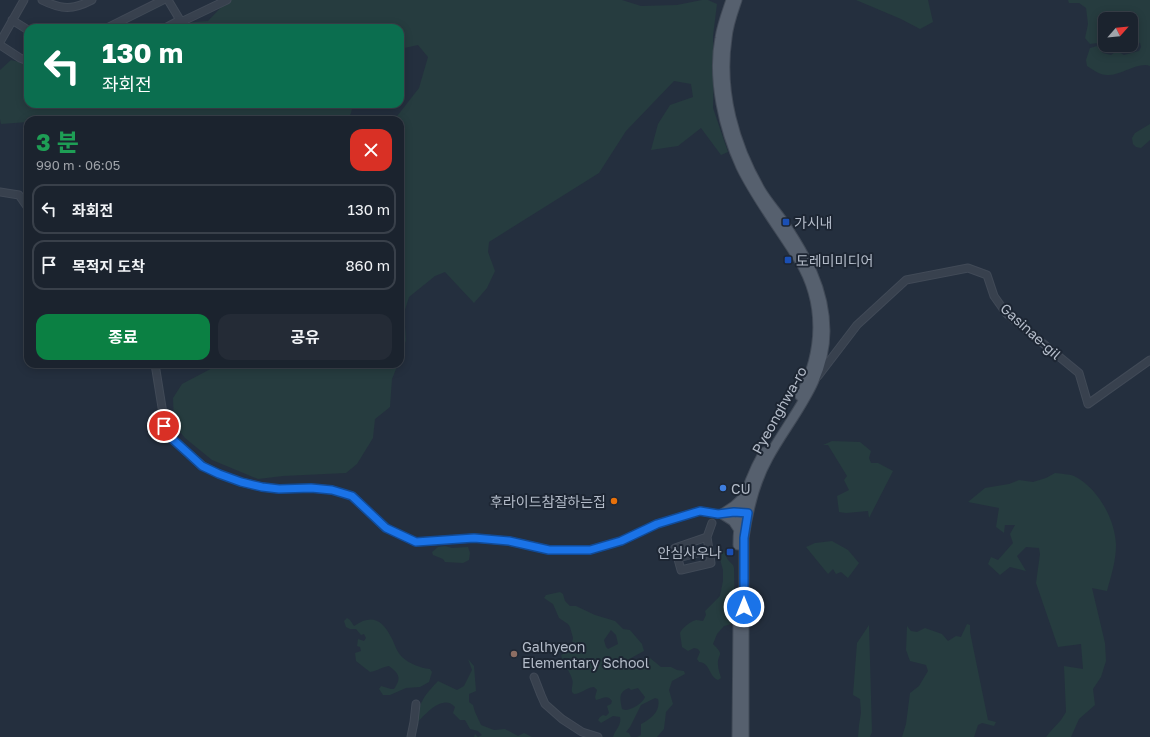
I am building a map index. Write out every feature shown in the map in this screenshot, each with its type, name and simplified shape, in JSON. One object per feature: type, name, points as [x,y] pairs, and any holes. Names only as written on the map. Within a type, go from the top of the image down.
[{"type":"main road","name":"Pyeonghwa-ro","points":[[731,0],[719,40],[718,68],[724,121],[735,153],[750,183],[800,261],[807,275],[816,303],[819,332],[816,354],[804,387],[758,464],[746,496],[744,538],[744,737]]},
{"type":"main road","name":"Pyeonghwa-ro","points":[[737,0],[727,36],[725,51],[726,93],[730,113],[739,146],[751,172],[762,192],[803,253],[815,277],[821,296],[825,330],[824,346],[815,380],[768,458],[739,530],[737,737]]},
{"type":"main road","points":[[739,530],[733,521],[722,514],[746,496]]},
{"type":"street","points":[[24,0],[0,44],[24,60]]},
{"type":"street","points":[[42,0],[58,7],[70,8],[92,0]]},
{"type":"street","points":[[115,24],[163,0]]},
{"type":"street","points":[[168,0],[180,20]]},
{"type":"street","points":[[172,24],[180,20],[181,22],[227,0]]},
{"type":"street","points":[[12,20],[24,28]]},
{"type":"street","points":[[0,192],[18,195],[24,203]]},
{"type":"street","name":"Gasinae-gil","points":[[815,380],[857,325],[906,280],[968,268],[987,275],[994,296],[1006,312],[1079,373],[1088,404],[1150,360]]},
{"type":"street","points":[[156,368],[164,426],[168,435],[202,466],[241,482],[262,487],[279,489],[311,488],[332,490],[352,496],[386,528],[416,542],[474,538],[509,541],[549,550],[590,550],[621,541],[657,524],[700,511],[722,514],[745,513]]},
{"type":"street","points":[[707,537],[675,548],[681,570],[711,563],[707,537],[712,523]]},
{"type":"street","points":[[678,558],[709,550]]},
{"type":"street","points":[[534,677],[545,704],[562,719],[582,732],[598,737]]},
{"type":"street","points":[[411,737],[416,704]]},
{"type":"green space","points":[[228,0],[622,0],[641,6],[677,5],[708,0],[717,4],[713,36],[713,108],[728,152],[721,155],[701,128],[678,146],[651,150],[658,124],[670,105],[693,97],[691,84],[674,81],[626,131],[599,173],[489,242],[488,252],[495,271],[487,288],[474,303],[445,272],[435,276],[409,297],[404,313],[404,116],[397,116],[419,88],[428,57],[418,45],[404,48],[404,24],[178,24],[208,21]]},
{"type":"green space","points":[[856,0],[928,0],[933,22],[920,29],[901,19]]},
{"type":"green space","points":[[1068,0],[1150,0],[1150,66],[1140,65],[1112,75],[1104,75],[1087,66],[1086,60],[1090,48],[1097,46],[1098,52],[1111,55],[1117,52],[1124,55],[1139,51],[1141,47],[1140,43],[1138,42],[1138,12],[1098,12],[1098,43],[1090,44],[1085,38],[1088,24],[1086,8],[1079,3],[1069,3]]},
{"type":"green space","points":[[11,60],[24,63],[24,108],[352,108],[350,116],[24,116],[24,122],[1,124],[0,70]]},
{"type":"green space","points":[[1150,124],[1150,140],[1141,148],[1136,147],[1133,144],[1132,138],[1135,133]]},
{"type":"green space","points":[[404,313],[406,340],[404,346]]},
{"type":"green space","points":[[212,368],[396,368],[392,379],[390,407],[375,419],[373,438],[357,464],[346,473],[283,476],[258,479],[212,460],[185,438],[174,425],[173,398],[182,384]]},
{"type":"green space","points":[[832,441],[860,442],[871,451],[869,458],[871,463],[878,463],[893,471],[869,518],[868,511],[846,513],[839,512],[837,496],[849,490],[844,480],[847,476],[828,445],[823,445]]},
{"type":"green space","points":[[1055,473],[1074,476],[1083,481],[1098,496],[1109,515],[1115,535],[1116,545],[1114,563],[1107,591],[1092,588],[1105,643],[1106,661],[1101,677],[1093,689],[1095,705],[1079,719],[1071,737],[1046,737],[1066,712],[1064,666],[1083,669],[1081,644],[1058,647],[1036,583],[1040,554],[1039,548],[1026,547],[1017,556],[1026,571],[1010,567],[1000,575],[988,564],[991,557],[998,560],[1013,543],[1010,534],[1015,525],[1005,525],[1004,533],[996,527],[999,508],[968,502],[985,488],[1009,484],[1019,480],[1033,482],[1046,478]]},
{"type":"green space","points":[[832,541],[848,550],[859,563],[848,578],[841,572],[836,574],[833,569],[828,574],[806,547],[815,543]]},
{"type":"green space","points":[[445,546],[452,548],[468,547],[470,553],[469,560],[463,563],[445,562],[443,559],[433,555],[432,552],[438,547]]},
{"type":"green space","points":[[719,548],[723,550],[734,568],[735,623],[724,626],[717,634],[713,644],[720,653],[718,665],[721,678],[718,680],[713,676],[705,664],[699,662],[697,659],[700,652],[698,649],[694,648],[688,651],[682,647],[680,633],[692,622],[696,620],[703,621],[706,615],[705,611],[720,596],[723,581],[723,570],[718,552]]},
{"type":"green space","points":[[560,592],[563,594],[565,601],[570,606],[576,606],[595,615],[615,621],[623,629],[630,630],[642,644],[644,651],[631,658],[632,662],[642,665],[650,658],[661,667],[671,667],[684,671],[685,674],[672,681],[669,690],[673,704],[666,712],[664,729],[657,737],[637,737],[641,735],[641,724],[652,717],[657,711],[659,703],[658,699],[655,698],[641,705],[626,732],[629,733],[631,737],[613,737],[619,725],[620,717],[613,716],[601,723],[598,720],[603,715],[606,716],[609,713],[607,706],[611,704],[612,701],[607,697],[596,700],[595,697],[597,690],[594,687],[576,694],[572,692],[573,681],[561,655],[571,650],[573,638],[570,627],[559,618],[553,604],[544,598],[546,595]],"holes":[[[611,630],[616,635],[618,644],[608,649],[604,640]],[[629,688],[631,690],[638,688],[645,697],[637,706],[625,710],[622,709],[621,694]]]},
{"type":"green space","points":[[347,618],[354,626],[360,622],[371,619],[380,622],[388,631],[402,657],[415,665],[430,669],[432,672],[429,682],[420,687],[406,688],[390,695],[383,695],[379,689],[381,686],[394,689],[399,679],[398,676],[389,666],[370,672],[356,661],[355,653],[361,651],[360,647],[357,646],[358,639],[364,641],[366,638],[364,634],[361,635],[356,629],[346,627],[344,621]]},
{"type":"green space","points":[[967,624],[970,625],[970,632],[988,720],[996,722],[994,726],[982,723],[978,725],[974,737],[902,737],[906,724],[910,693],[919,686],[928,671],[926,665],[910,661],[906,650],[907,626],[911,631],[917,632],[925,628],[942,634],[948,641],[956,636],[961,637]]},
{"type":"green space","points":[[869,625],[872,732],[870,737],[858,737],[861,713],[860,699],[853,695],[857,643]]},
{"type":"green space","points":[[468,659],[474,666],[476,691],[469,694],[469,702],[473,705],[481,725],[494,730],[505,729],[518,736],[524,733],[532,737],[478,737],[482,735],[478,731],[470,729],[465,720],[460,720],[453,713],[455,707],[450,703],[439,704],[434,707],[415,725],[422,701],[438,681],[457,690],[464,686],[472,670]]},
{"type":"place","name":"가시내","points":[[786,222]]},
{"type":"place","name":"도레미미디어","points":[[788,260]]},
{"type":"place","name":"CU","points":[[723,488]]},
{"type":"place","name":"후라이드참잘하는집","points":[[614,501]]},
{"type":"place","name":"안심사우나","points":[[730,552]]},
{"type":"place","name":"Galhyeon Elementary School","points":[[514,654]]},
{"type":"route","points":[[164,426],[168,435],[202,466],[219,474],[241,482],[262,487],[279,489],[311,488],[332,490],[352,496],[386,528],[416,542],[474,538],[509,541],[549,550],[590,550],[621,541],[657,524],[700,511],[718,514],[734,512],[748,513],[744,538],[744,607]]}]
